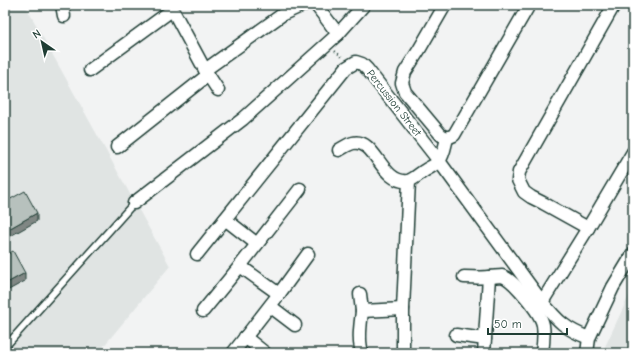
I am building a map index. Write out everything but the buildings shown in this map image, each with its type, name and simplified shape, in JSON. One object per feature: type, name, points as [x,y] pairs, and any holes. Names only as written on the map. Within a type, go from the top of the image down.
[{"type":"street","points":[[117,147],[207,72],[283,14],[302,5]]},
{"type":"street","points":[[316,5],[338,34]]},
{"type":"street","points":[[134,203],[243,119],[338,34],[364,5]]},
{"type":"street","points":[[445,5],[405,72],[402,83],[405,92],[446,143]]},
{"type":"street","points":[[339,150],[354,142],[363,144],[374,153],[387,173],[396,179],[402,180],[410,180],[439,161],[446,143],[454,135],[529,5]]},
{"type":"street","points":[[588,228],[531,197],[524,192],[518,180],[519,172],[614,5]]},
{"type":"street","points":[[90,70],[171,7],[218,90]]},
{"type":"street","name":"Percussion Street","points":[[351,64],[356,62],[362,64],[367,69],[439,161],[542,302],[559,321],[568,328],[577,334],[589,338]]},
{"type":"street","points":[[197,254],[346,68],[351,64]]},
{"type":"street","points":[[542,302],[633,152]]},
{"type":"street","points":[[400,353],[403,351],[403,309],[410,180]]},
{"type":"street","points":[[203,311],[300,189]]},
{"type":"street","points":[[225,218],[257,244]]},
{"type":"street","points":[[233,353],[308,254]]},
{"type":"street","points":[[587,353],[589,338],[614,287],[633,254]]},
{"type":"street","points":[[240,266],[279,294]]},
{"type":"street","points":[[464,277],[501,276],[515,285],[534,307],[543,325],[542,353]]},
{"type":"street","points":[[484,353],[489,277]]},
{"type":"street","points":[[360,294],[362,311],[360,349],[363,353]]},
{"type":"street","points":[[270,306],[295,325]]},
{"type":"street","points":[[362,311],[403,309]]},
{"type":"street","points":[[456,336],[485,339]]},
{"type":"street","points":[[244,337],[265,353]]},
{"type":"lane","points":[[5,347],[134,203]]},
{"type":"path","points":[[326,44],[351,64]]},
{"type":"shaded area","points":[[5,5],[25,5],[170,266],[98,353],[5,353]]},
{"type":"shaded area","points":[[633,287],[633,353],[602,353]]}]
